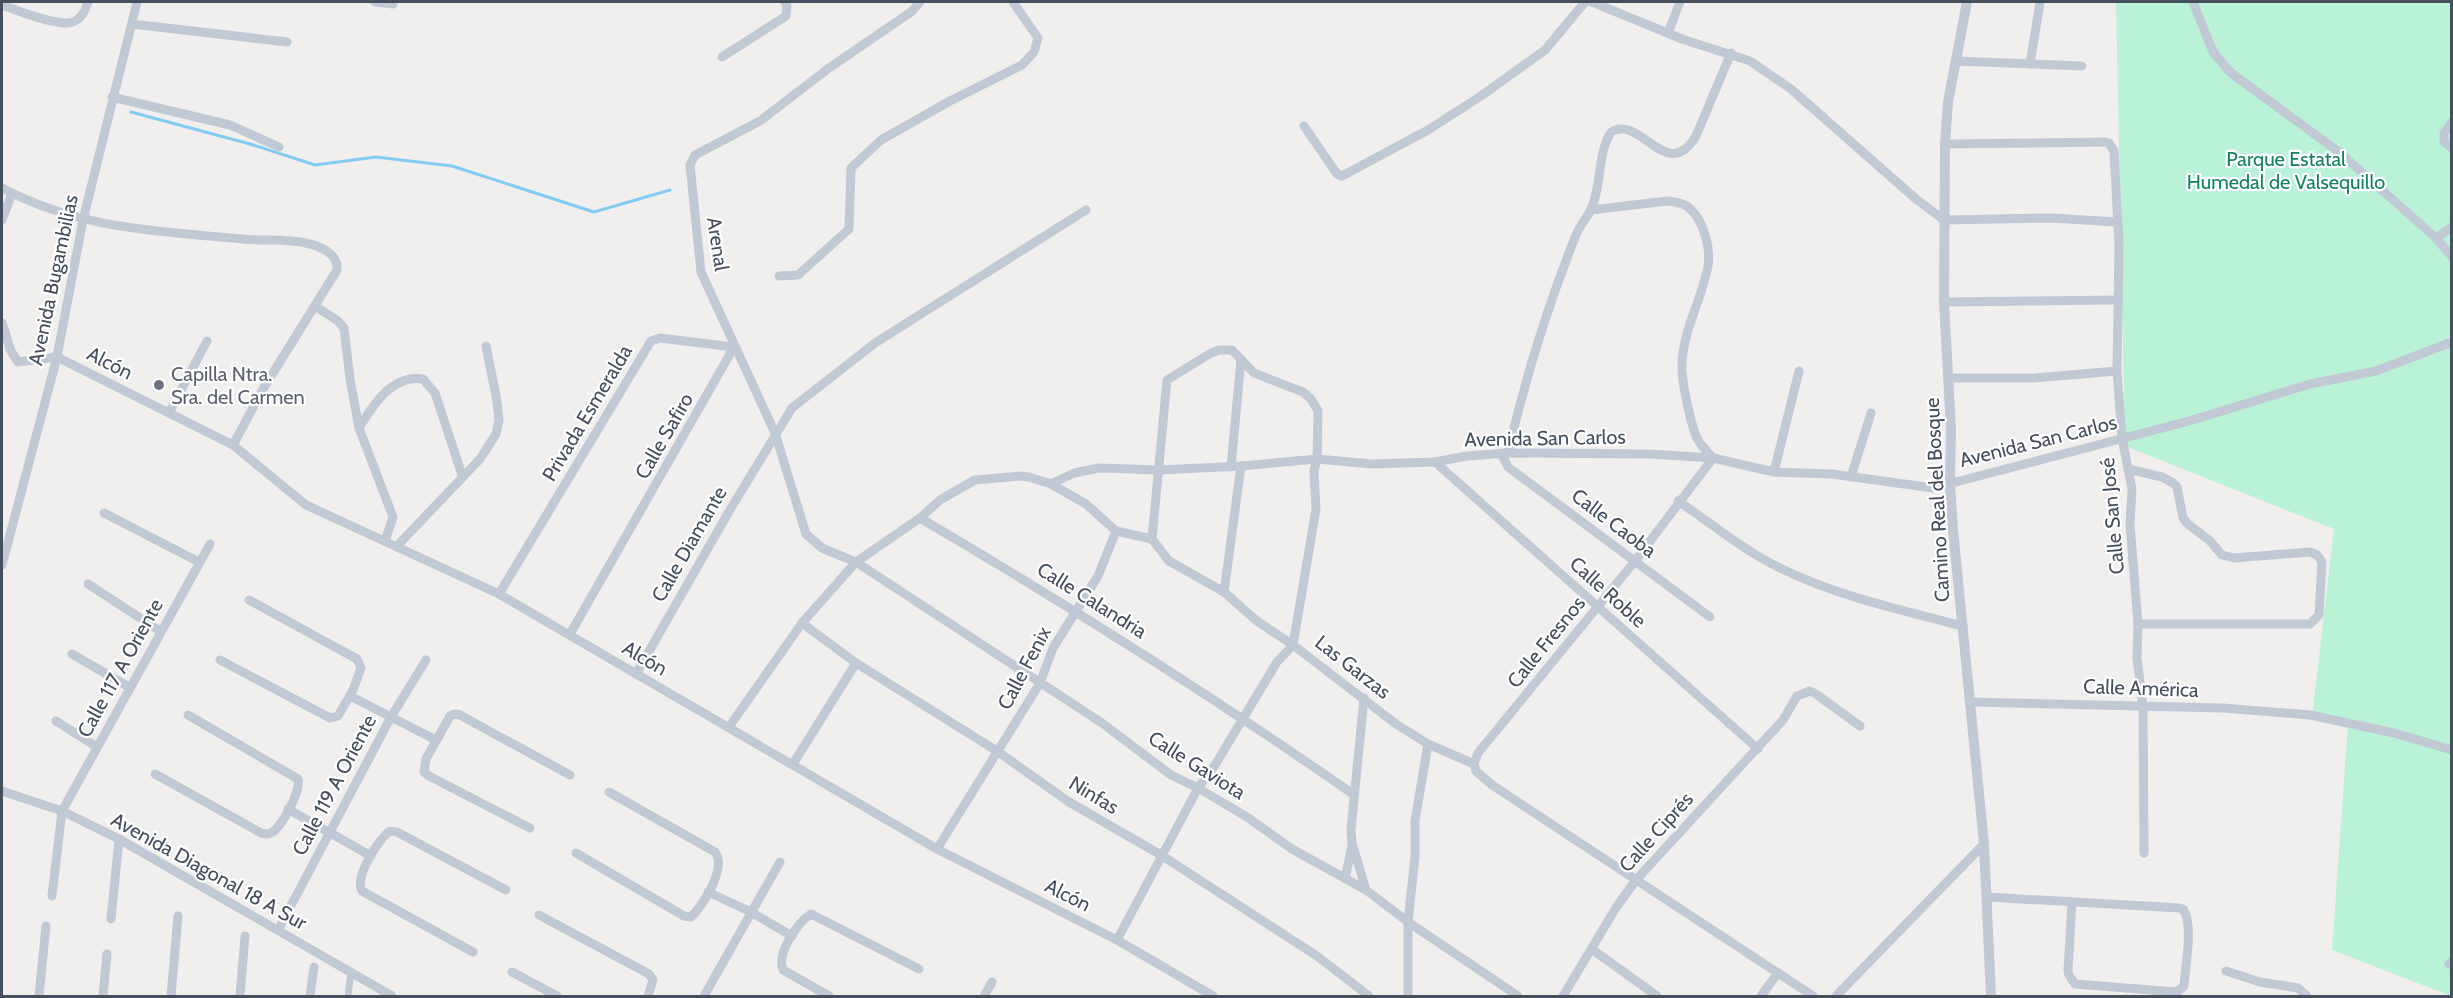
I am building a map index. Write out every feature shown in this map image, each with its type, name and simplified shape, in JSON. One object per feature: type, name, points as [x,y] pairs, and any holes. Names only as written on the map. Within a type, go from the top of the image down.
[{"type":"street","points":[[2,6],[64,24],[75,21],[83,14],[88,2]]},
{"type":"street","name":"Avenida Bugambilias","points":[[2,566],[57,357],[83,220],[137,2]]},
{"type":"street","points":[[375,2],[393,3]]},
{"type":"street","points":[[722,57],[786,16],[785,2]]},
{"type":"street","name":"Arenal","points":[[856,562],[822,548],[806,534],[776,433],[701,272],[690,165],[695,155],[760,121],[829,68],[911,12],[920,2]]},
{"type":"street","points":[[779,276],[798,274],[849,229],[851,168],[881,140],[950,101],[1022,65],[1034,52],[1038,38],[1013,2]]},
{"type":"street","points":[[1304,126],[1337,174],[1342,176],[1428,130],[1481,96],[1545,50],[1585,2]]},
{"type":"street","points":[[1592,2],[1668,33],[1750,61],[1791,89],[1916,199],[1944,220],[2052,218],[2117,222]]},
{"type":"street","points":[[1668,33],[1680,2]]},
{"type":"street","name":"Camino Real del Bosque","points":[[1967,2],[1948,102],[1945,144],[1944,302],[1952,454],[1950,482],[1988,897],[1991,996]]},
{"type":"street","points":[[2030,64],[2040,2]]},
{"type":"street","points":[[2193,2],[2213,52],[2231,74],[2338,152],[2436,238],[2451,257]]},
{"type":"street","points":[[132,24],[287,42]]},
{"type":"street","points":[[1505,453],[1551,302],[1577,233],[1591,210],[1603,150],[1611,132],[1616,129],[1627,129],[1654,147],[1669,153],[1681,152],[1696,136],[1731,53]]},
{"type":"street","points":[[1955,61],[2082,66]]},
{"type":"street","points":[[112,97],[230,125],[279,147]]},
{"type":"street","points":[[2451,122],[2444,133],[2443,140],[2451,148]]},
{"type":"street","name":"Calle San José","points":[[1945,144],[2109,143],[2115,157],[2119,245],[2117,372],[2122,438],[2132,489],[2130,524],[2138,624],[2137,658],[2143,706],[2144,853]]},
{"type":"street","points":[[2,188],[83,220],[155,233],[308,243],[327,252],[338,262],[337,270],[263,389],[232,445]]},
{"type":"street","points":[[2,220],[12,193]]},
{"type":"street","points":[[1591,210],[1666,201],[1679,202],[1688,206],[1704,230],[1709,255],[1708,266],[1694,311],[1682,367],[1696,436],[1713,458]]},
{"type":"street","name":"Calle Diamante","points":[[636,674],[792,408],[804,396],[875,343],[1086,210]]},
{"type":"street","points":[[2436,238],[2451,226]]},
{"type":"street","points":[[1944,302],[2117,300]]},
{"type":"street","points":[[315,306],[345,328],[350,379],[359,428],[393,517],[385,541]]},
{"type":"street","points":[[2,323],[10,351],[18,362],[57,357]]},
{"type":"street","name":"Privada Esmeralda","points":[[499,594],[651,341],[660,338],[734,347]]},
{"type":"street","points":[[169,413],[207,341]]},
{"type":"street","name":"Avenida San Carlos","points":[[1051,484],[1088,469],[1160,470],[1317,459],[1372,464],[1436,462],[1467,456],[1505,453],[1649,454],[1713,458],[1774,472],[1824,473],[1925,488],[1939,487],[1950,482],[2189,421],[2310,384],[2376,371],[2451,342]]},
{"type":"street","points":[[397,546],[462,475],[480,459],[496,434],[499,420],[497,401],[486,346]]},
{"type":"street","name":"Calle Safiro","points":[[570,634],[734,347]]},
{"type":"street","points":[[729,727],[802,623],[856,562],[920,518],[940,500],[975,480],[1020,476],[1051,484],[1086,504],[1116,531],[1152,539],[1167,380],[1219,350],[1232,351],[1254,373],[1291,386],[1311,399],[1318,411],[1317,459],[1314,471],[1316,509],[1293,645],[1277,662],[1215,765],[1198,788],[1117,940]]},
{"type":"street","name":"Alcón","points":[[57,357],[232,445],[306,505],[499,594],[937,849],[1117,940],[1213,996]]},
{"type":"street","points":[[1224,592],[1236,466],[1241,360]]},
{"type":"street","points":[[1774,472],[1799,371]]},
{"type":"street","points":[[1948,378],[2034,378],[2117,372]]},
{"type":"street","points":[[359,428],[383,393],[408,380],[423,379],[435,393],[462,475]]},
{"type":"street","points":[[1851,477],[1871,413]]},
{"type":"street","name":"Calle Caoba","points":[[1505,453],[1508,467],[1710,617]]},
{"type":"street","name":"Calle Fresnos","points":[[1474,764],[1478,753],[1635,561],[1678,501],[1713,458]]},
{"type":"street","name":"Calle Roble","points":[[1436,462],[1758,748]]},
{"type":"street","points":[[2128,469],[2162,477],[2173,483],[2177,487],[2183,518],[2210,541],[2222,555],[2234,558],[2310,552],[2317,555],[2322,562],[2319,615],[2315,621],[2305,624],[2138,624]]},
{"type":"street","points":[[1678,501],[1761,557],[1805,580],[1900,610],[1963,626]]},
{"type":"street","points":[[104,513],[199,562]]},
{"type":"street","name":"Calle Calandria","points":[[920,518],[1076,611],[1243,717],[1353,794]]},
{"type":"street","name":"Calle Fenix","points":[[937,849],[1040,683],[1053,648],[1098,576],[1116,531]]},
{"type":"street","name":"Las Garzas","points":[[1152,539],[1169,561],[1224,592],[1257,621],[1293,645],[1396,724],[1428,744],[1474,764],[1476,771],[1492,785],[1813,996]]},
{"type":"street","name":"Calle 117 A Oriente","points":[[62,811],[210,544]]},
{"type":"street","name":"Calle Gaviota","points":[[856,562],[1102,723],[1171,775],[1198,788],[1247,817],[1292,849],[1366,890],[1408,922],[1518,996]]},
{"type":"street","points":[[88,584],[160,631]]},
{"type":"street","points":[[220,660],[324,717],[338,716],[350,696],[360,674],[361,668],[357,659],[249,600]]},
{"type":"street","name":"Ninfas","points":[[802,623],[856,663],[997,751],[1069,802],[1161,855],[1317,956],[1368,996]]},
{"type":"street","points":[[72,654],[129,687]]},
{"type":"street","name":"Calle 119 A Oriente","points":[[278,930],[391,717],[426,660]]},
{"type":"street","points":[[793,764],[856,663]]},
{"type":"street","name":"Calle Ciprés","points":[[1563,996],[1593,950],[1617,906],[1636,880],[1784,720],[1797,696],[1810,691],[1860,726]]},
{"type":"street","points":[[350,696],[436,740]]},
{"type":"street","points":[[1345,879],[1352,843],[1353,794],[1364,698]]},
{"type":"street","name":"Calle América","points":[[1971,702],[2223,708],[2310,715],[2394,732],[2451,750]]},
{"type":"street","points":[[155,774],[267,835],[273,833],[288,810],[300,783],[295,775],[188,715]]},
{"type":"street","points":[[530,828],[424,772],[424,765],[450,716],[460,715],[570,775]]},
{"type":"street","points":[[56,721],[98,747]]},
{"type":"street","points":[[1408,996],[1408,922],[1415,856],[1415,820],[1428,744]]},
{"type":"street","name":"Avenida Diagonal 18 A Sur","points":[[2,791],[62,811],[119,839],[392,996]]},
{"type":"street","points":[[576,853],[684,916],[691,917],[708,892],[719,866],[719,857],[715,852],[609,792]]},
{"type":"street","points":[[288,810],[371,856]]},
{"type":"street","points":[[52,896],[62,811]]},
{"type":"street","points":[[473,952],[362,891],[358,886],[359,879],[371,856],[384,835],[390,831],[397,832],[507,890]]},
{"type":"street","points":[[111,919],[119,839]]},
{"type":"street","points":[[1352,843],[1366,890]]},
{"type":"street","points":[[1836,996],[1983,844]]},
{"type":"street","points":[[704,996],[780,862]]},
{"type":"street","points":[[708,892],[751,912],[792,936]]},
{"type":"street","points":[[1988,897],[2072,902],[2183,909],[2188,919],[2188,931],[2184,986],[2181,990],[2177,992],[2075,984],[2068,970],[2072,902]]},
{"type":"street","points":[[829,996],[783,970],[781,958],[792,936],[806,917],[813,913],[919,969]]},
{"type":"street","points":[[539,915],[649,974],[653,980],[648,996]]},
{"type":"street","points":[[171,996],[178,916]]},
{"type":"street","points":[[39,996],[46,926]]},
{"type":"street","points":[[240,996],[245,936]]},
{"type":"street","points":[[1593,950],[1657,996]]},
{"type":"street","points":[[103,996],[107,954]]},
{"type":"street","points":[[310,996],[314,967]]},
{"type":"street","points":[[2226,971],[2260,982],[2298,988],[2307,996]]},
{"type":"street","points":[[348,996],[351,972]]},
{"type":"street","points":[[512,972],[557,996]]},
{"type":"street","points":[[1761,996],[1778,973]]},
{"type":"street","points":[[984,996],[992,982]]},
{"type":"green space","name":"Parque Estatal Humedal de Valsequillo","points":[[2116,2],[2451,2],[2451,996],[2332,950],[2348,725],[2312,717],[2334,529],[2125,446]]},
{"type":"waterway","points":[[131,112],[250,144],[315,165],[376,157],[452,166],[594,212],[670,190]]},
{"type":"place","name":"Capilla Ntra. Sra. del Carmen","points":[[159,385]]}]
